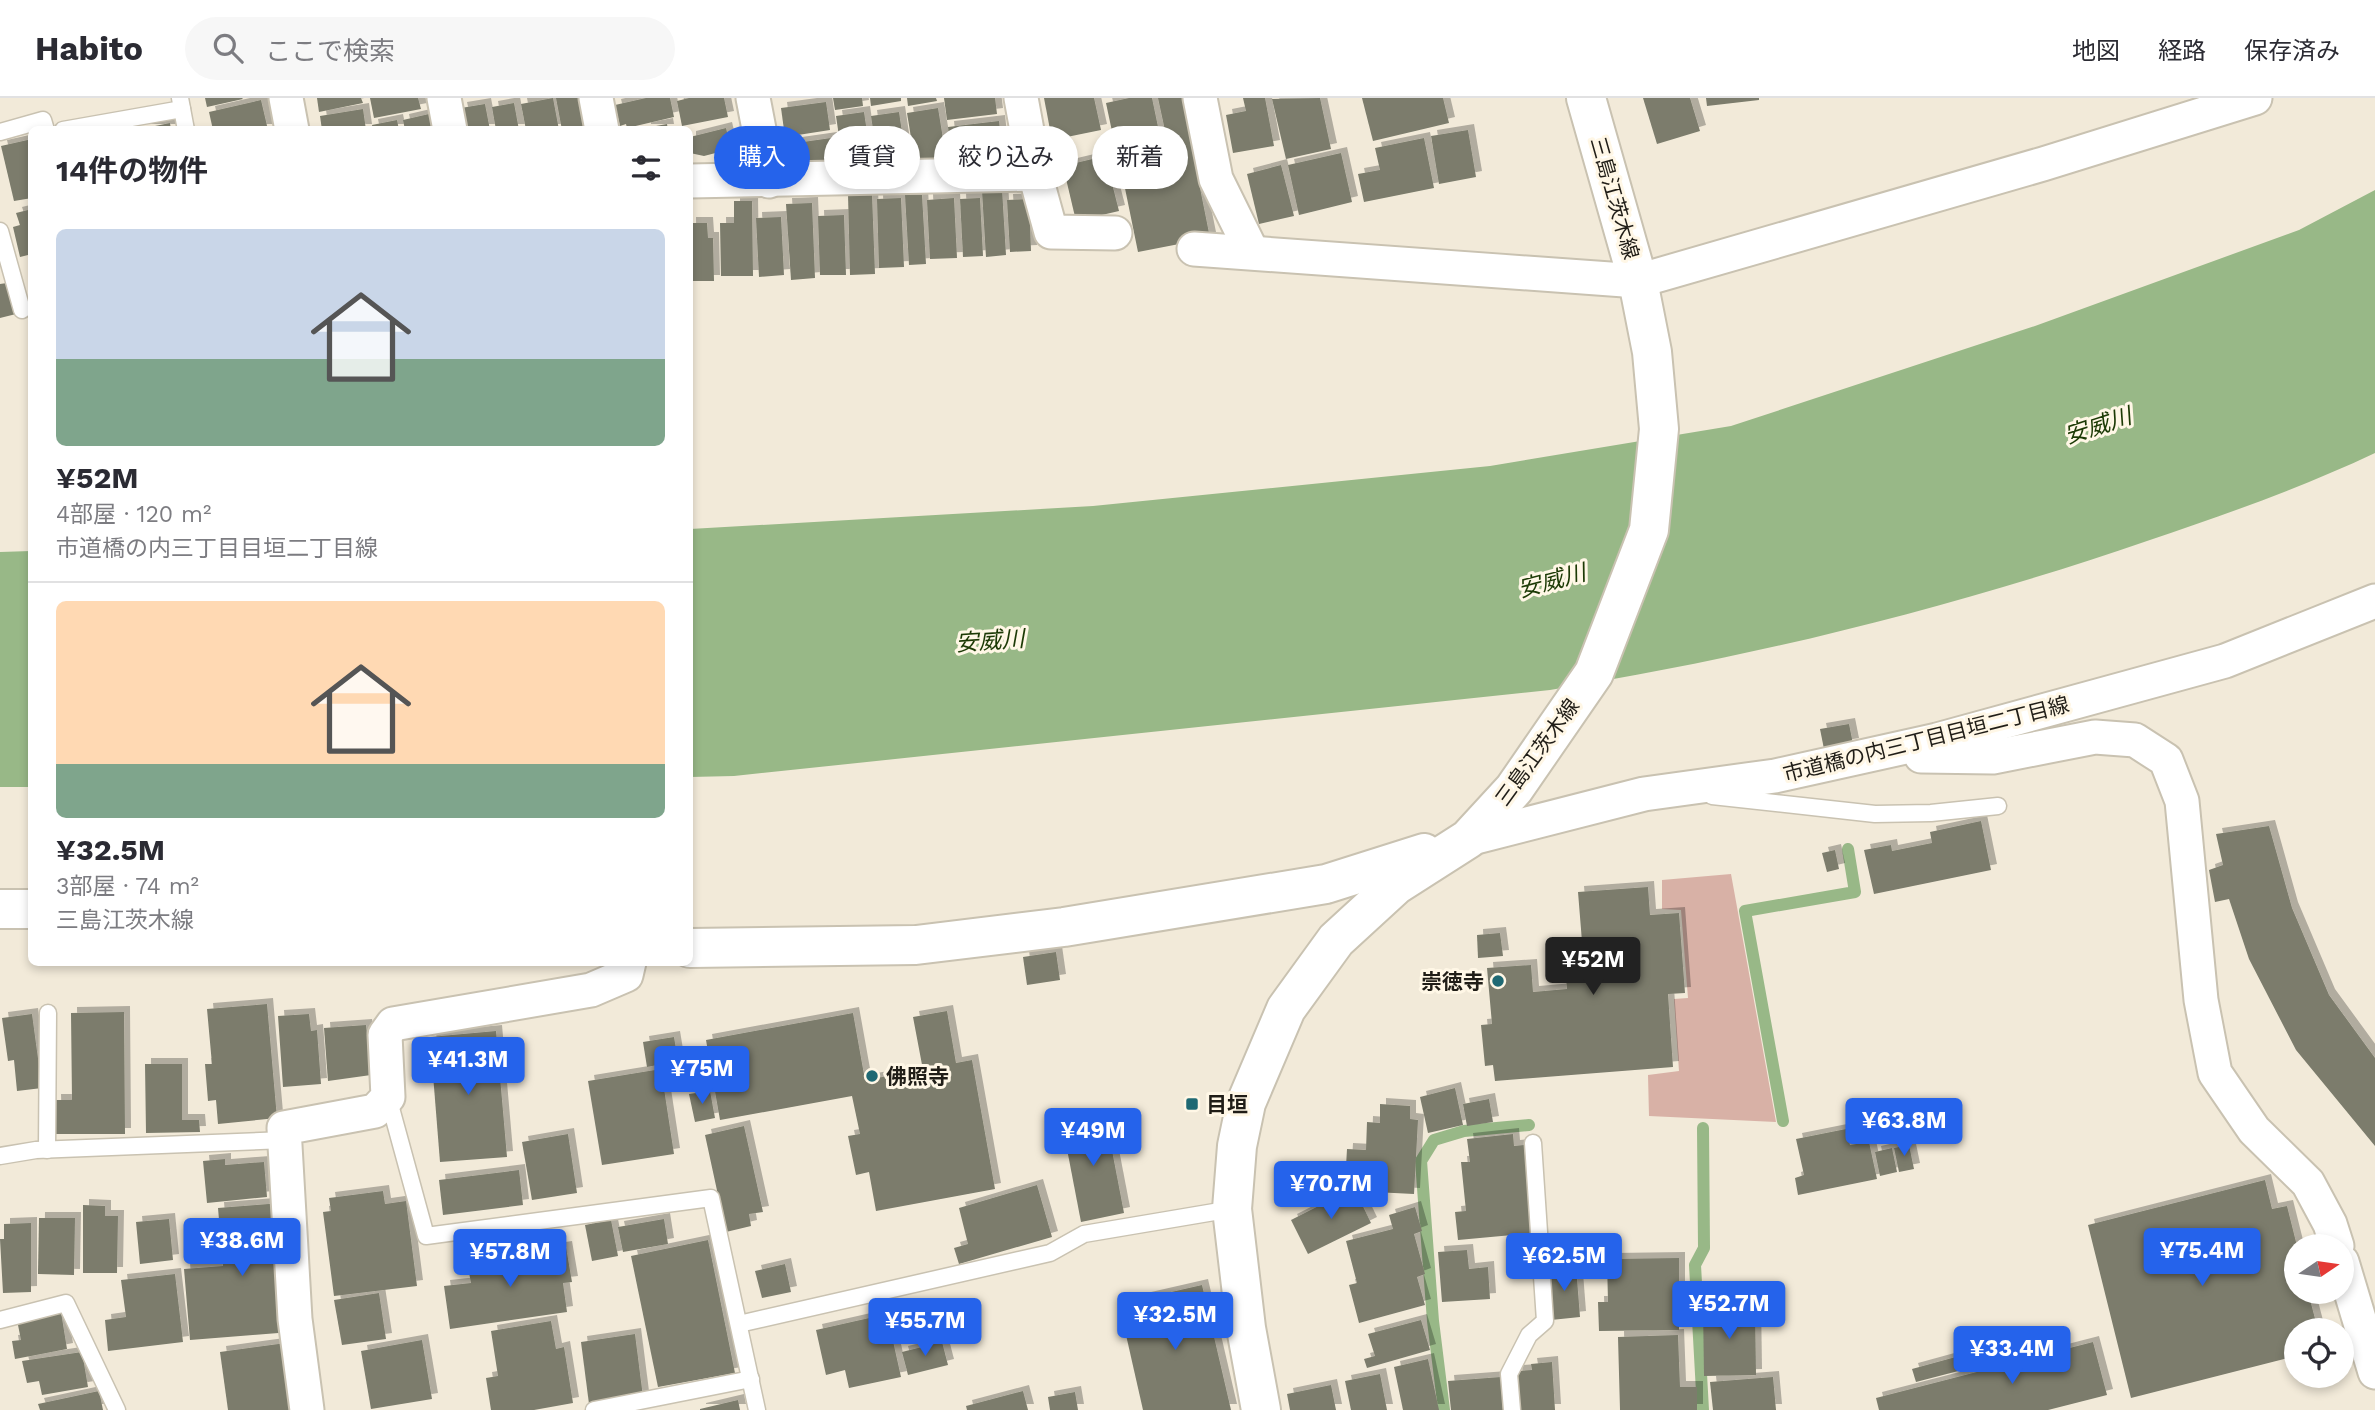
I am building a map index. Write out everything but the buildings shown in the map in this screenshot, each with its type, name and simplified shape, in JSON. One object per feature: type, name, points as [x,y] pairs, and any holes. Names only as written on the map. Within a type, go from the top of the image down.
[{"type":"main road","name":"三島江茨木線","points":[[1261,1410],[1245,1328],[1232,1209],[1237,1146],[1247,1103],[1286,1009],[1336,940],[1396,886],[1468,839],[1514,789],[1594,673],[1649,530],[1659,429],[1652,352],[1641,294],[1586,98]]},
{"type":"main road","points":[[693,948],[916,945],[1064,926],[1325,884],[1468,839]]},
{"type":"main road","points":[[0,909],[28,909]]},
{"type":"street","points":[[286,98],[291,126]]},
{"type":"street","points":[[444,98],[449,126]]},
{"type":"street","points":[[596,98],[600,126]]},
{"type":"street","points":[[753,98],[758,126]]},
{"type":"street","points":[[1021,98],[1026,126]]},
{"type":"street","points":[[1200,98],[1216,179],[1252,252]]},
{"type":"street","points":[[1194,249],[1252,252],[1641,294],[2255,98]]},
{"type":"street","points":[[810,180],[934,177]]},
{"type":"street","points":[[693,181],[714,181]]},
{"type":"street","points":[[1039,189],[1051,232],[1115,233]]},
{"type":"street","name":"市道橋の内三丁目目垣二丁目線","points":[[1468,839],[1664,791],[1775,776],[1950,736],[2225,661],[2375,601]]},
{"type":"street","points":[[1866,756],[1993,757],[2095,737],[2135,740],[2166,760],[2182,801],[2201,1000],[2215,1073],[2254,1130],[2308,1182],[2333,1234]]},
{"type":"street","points":[[307,1410],[295,1319],[284,1128],[375,1111],[387,1097],[385,1035],[393,1024],[591,990],[626,975],[628,966]]},
{"type":"street","points":[[2354,1302],[2375,1372]]},
{"type":"lane","points":[[81,126],[181,104],[185,126]]},
{"type":"lane","points":[[0,132],[43,120],[45,126]]},
{"type":"lane","points":[[0,232],[22,310]]},
{"type":"lane","points":[[1664,791],[1875,814],[1931,813],[1998,806]]},
{"type":"lane","points":[[47,1150],[48,1013]]},
{"type":"lane","points":[[387,1097],[426,1236],[711,1198],[757,1410]]},
{"type":"lane","points":[[0,1156],[47,1150],[285,1140]]},
{"type":"lane","points":[[1512,1410],[1509,1374],[1530,1335],[1545,1321],[1533,1143]]},
{"type":"lane","points":[[739,1324],[1050,1253],[1084,1234],[1232,1209]]},
{"type":"lane","points":[[0,1320],[66,1303],[117,1410]]},
{"type":"lane","points":[[594,1410],[751,1378]]},
{"type":"shaded area","points":[[1731,874],[1776,1122],[1649,1116],[1648,1075],[1679,1071],[1674,999],[1688,998],[1681,910],[1662,909],[1662,880]]},
{"type":"water","name":"安威川","points":[[2375,190],[2375,453],[2291,489],[2205,521],[2074,565],[1926,609],[1777,646],[1550,690],[734,776],[693,777],[693,529],[1093,506],[1490,466],[1731,426],[2035,326],[2299,230]]},
{"type":"water","points":[[28,551],[28,787],[0,787],[0,552]]},
{"type":"waterway","points":[[1783,1121],[1745,911],[1855,892],[1848,849]]},
{"type":"waterway","points":[[1444,1410],[1433,1321],[1421,1161],[1434,1140],[1464,1131],[1529,1125]]},
{"type":"waterway","points":[[1703,1128],[1704,1248],[1695,1265],[1703,1410]]},
{"type":"place","name":"崇徳寺","points":[[1498,981]]},
{"type":"place","name":"佛照寺","points":[[872,1076]]},
{"type":"place","name":"目垣","points":[[1192,1104]]}]
